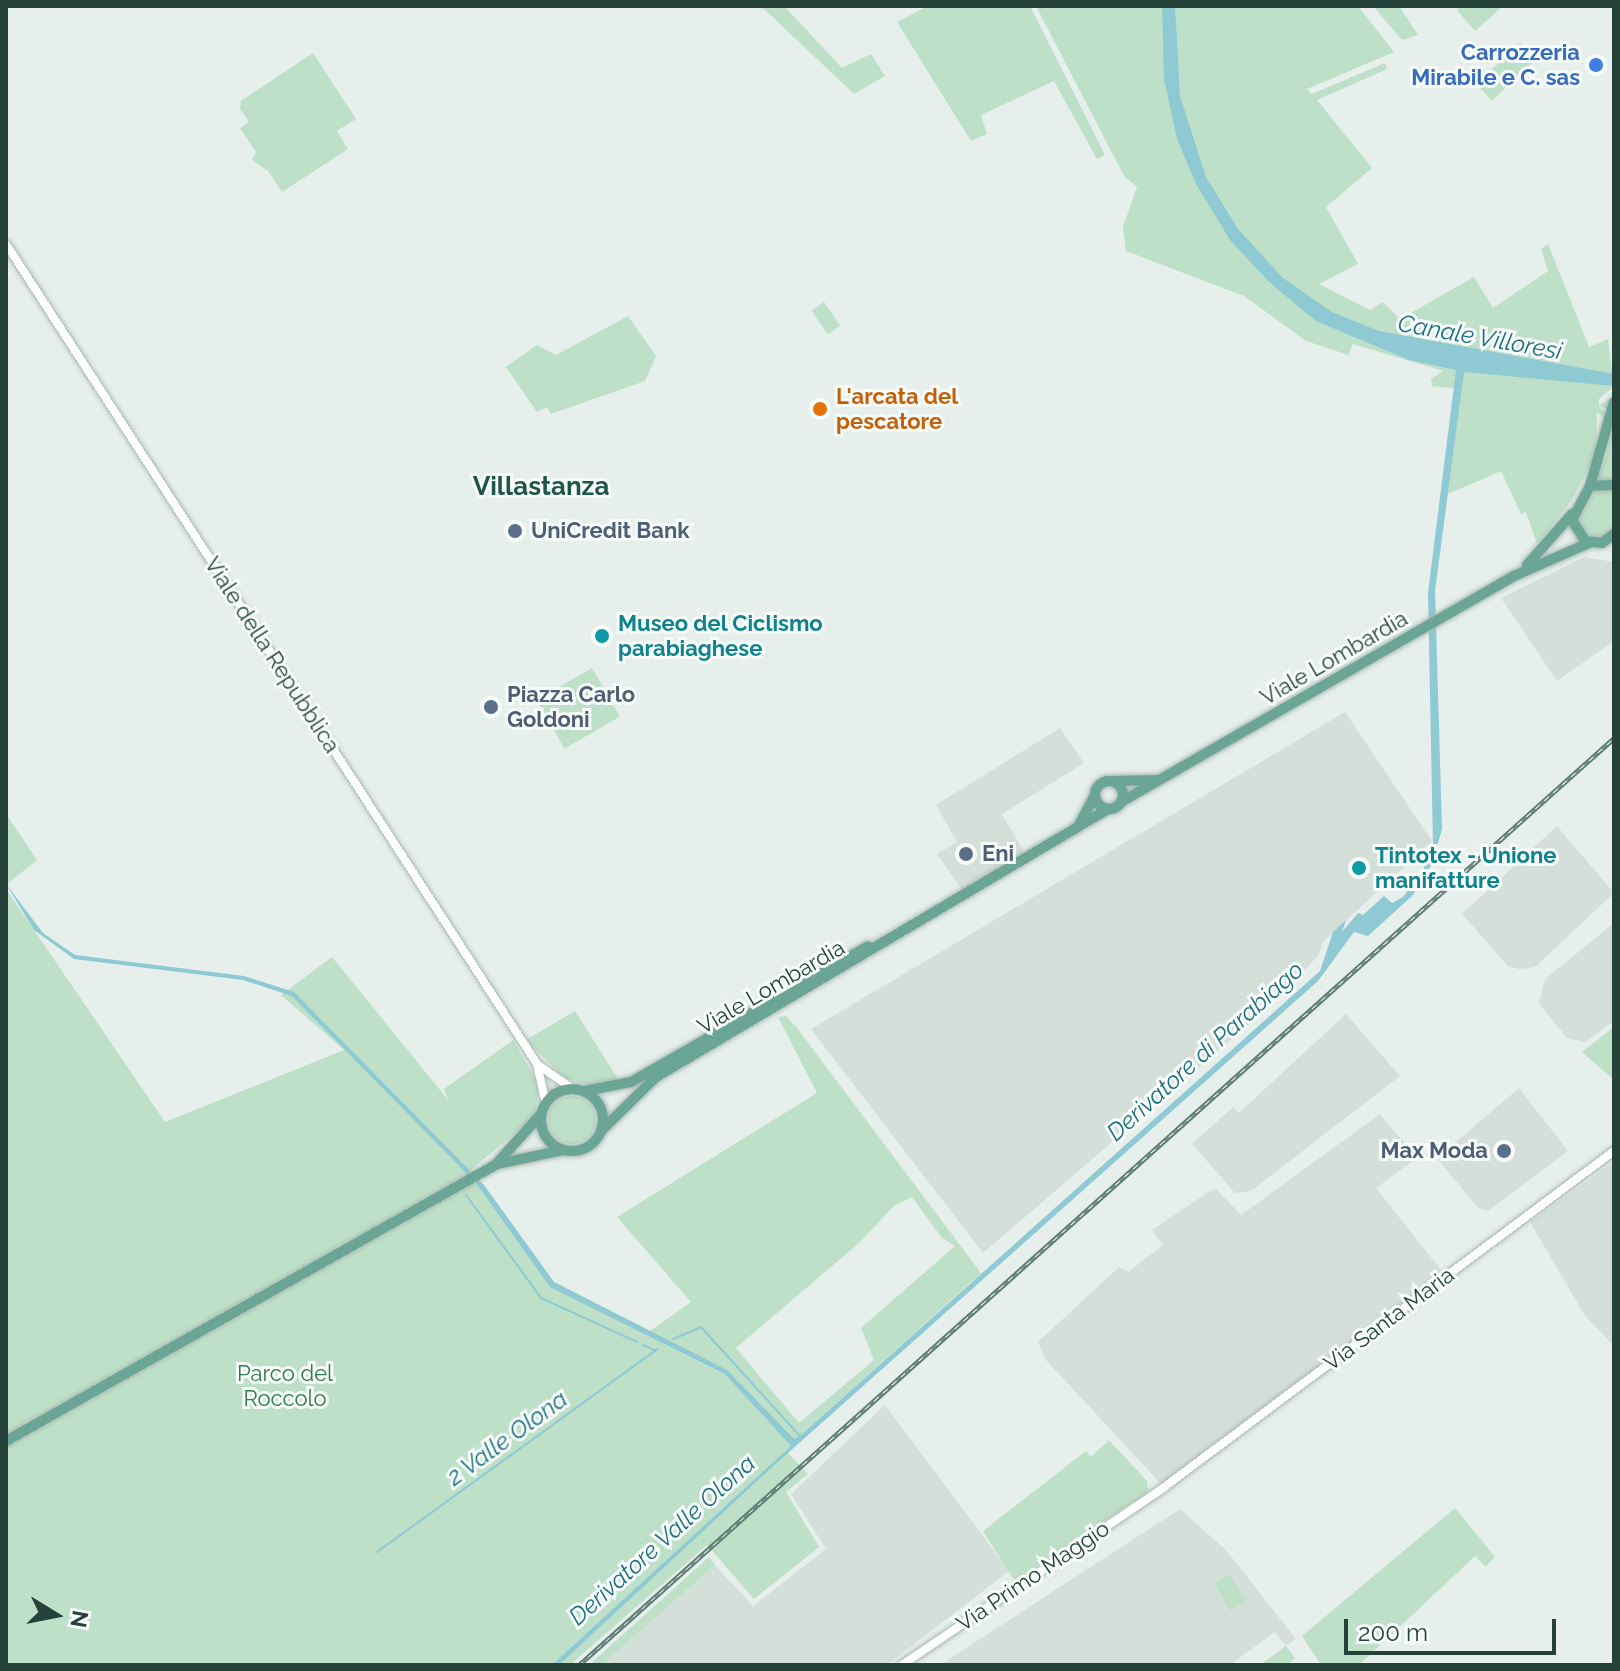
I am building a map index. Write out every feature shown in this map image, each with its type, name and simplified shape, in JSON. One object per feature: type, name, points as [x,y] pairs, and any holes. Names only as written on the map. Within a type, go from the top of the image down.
[{"type":"main road","name":"Viale Lombardia","points":[[1514,576],[1551,544],[1590,486],[1614,402]]},
{"type":"main road","points":[[1590,486],[1614,485]]},
{"type":"main road","points":[[1574,512],[1575,530],[1594,543],[1614,550]]},
{"type":"main road","name":"Viale Lombardia","points":[[579,1090],[620,1087],[643,1076],[1065,837],[1108,809],[1174,774],[1514,576],[1614,534]]},
{"type":"main road","name":"Viale Lombardia","points":[[1065,837],[1083,820],[1101,783],[1138,784],[1174,774]]},
{"type":"main road","points":[[1114,781],[1122,790],[1121,802]]},
{"type":"main road","points":[[1095,795],[1108,809]]},
{"type":"main road","name":"Viale Lombardia","points":[[601,1131],[656,1077],[972,890]]},
{"type":"main road","points":[[6,1441],[497,1164],[586,1148],[601,1131],[601,1108],[579,1090],[558,1092],[497,1164]]},
{"type":"main road","points":[[544,1108],[545,1135],[563,1150]]},
{"type":"street","name":"Viale della Repubblica","points":[[6,244],[537,1064]]},
{"type":"street","points":[[537,1064],[579,1090]]},
{"type":"street","points":[[537,1064],[544,1108]]},
{"type":"street","name":"Via Santa Maria","points":[[1163,1488],[1614,1151]]},
{"type":"street","name":"Via Primo Maggio","points":[[902,1665],[1163,1488]]},
{"type":"shaded area","points":[[1584,557],[1614,562],[1614,641],[1557,681],[1501,598]]},
{"type":"shaded area","points":[[1345,712],[1432,841],[1322,943],[1319,955],[1268,1008],[983,1253],[811,1029]]},
{"type":"shaded area","points":[[1060,728],[1084,763],[1002,814],[1025,854],[962,890],[937,854],[957,842],[936,805]]},
{"type":"shaded area","points":[[1557,826],[1614,893],[1535,967],[1519,969],[1508,966],[1462,914]]},
{"type":"shaded area","points":[[1614,923],[1614,1021],[1585,1042],[1567,1038],[1539,1003],[1545,979]]},
{"type":"shaded area","points":[[1346,1014],[1400,1076],[1251,1191],[1235,1193],[1192,1144],[1233,1107],[1239,1113]]},
{"type":"shaded area","name":"Max Moda","points":[[1519,1088],[1568,1151],[1488,1211],[1478,1208],[1437,1158]]},
{"type":"shaded area","points":[[1380,1114],[1417,1158],[1376,1188],[1445,1275],[1164,1487],[1046,1360],[1038,1342],[1119,1267],[1128,1272],[1163,1245],[1152,1230],[1215,1188],[1241,1215]]},
{"type":"shaded area","points":[[1614,1162],[1614,1346],[1585,1316],[1530,1222]]},
{"type":"shaded area","points":[[885,1405],[1009,1571],[887,1665],[602,1665],[715,1565],[753,1606],[826,1549],[791,1494]]},
{"type":"shaded area","points":[[1180,1509],[1226,1550],[1296,1639],[1286,1646],[1275,1632],[1230,1665],[940,1665]]},
{"type":"green space","points":[[761,6],[784,6],[842,68],[871,54],[885,76],[854,94]]},
{"type":"green space","points":[[928,6],[1030,6],[1105,155],[1097,159],[1054,81],[981,115],[987,134],[971,141],[897,22]]},
{"type":"green space","points":[[1036,6],[1358,6],[1394,52],[1307,89],[1312,94],[1385,63],[1387,69],[1317,100],[1372,168],[1326,207],[1358,264],[1319,284],[1370,310],[1383,302],[1400,319],[1474,277],[1493,308],[1548,271],[1541,249],[1548,244],[1589,347],[1608,339],[1614,386],[1599,399],[1599,405],[1611,399],[1609,410],[1598,406],[1608,415],[1607,421],[1597,412],[1596,454],[1572,500],[1537,544],[1526,512],[1521,514],[1501,471],[1448,494],[1461,389],[1432,386],[1431,379],[1443,371],[1353,344],[1348,355],[1306,341],[1244,296],[1126,251],[1123,227],[1137,187],[1124,176]]},
{"type":"green space","points":[[1373,6],[1399,6],[1418,35],[1402,40]]},
{"type":"green space","points":[[1461,6],[1502,7],[1475,31],[1457,10]]},
{"type":"green space","points":[[1520,43],[1536,60],[1492,101],[1476,84]]},
{"type":"green space","points":[[313,53],[356,119],[337,131],[348,149],[282,192],[268,171],[252,160],[256,152],[240,128],[249,122],[240,109],[241,101]]},
{"type":"green space","points":[[824,302],[840,326],[828,334],[812,310]]},
{"type":"green space","points":[[628,316],[656,356],[645,381],[551,414],[547,407],[537,412],[506,367],[537,345],[556,355]]},
{"type":"green space","points":[[1614,419],[1614,480],[1597,479],[1607,454]]},
{"type":"green space","points":[[1597,488],[1614,489],[1614,530],[1602,539],[1590,538],[1578,521]]},
{"type":"green space","points":[[592,668],[620,716],[565,748],[537,700]]},
{"type":"green space","points":[[6,814],[37,860],[6,885]]},
{"type":"green space","name":"Parco del Roccolo","points":[[6,889],[165,1122],[344,1050],[281,995],[332,957],[449,1101],[444,1089],[513,1040],[539,1085],[535,1116],[471,1170],[554,1282],[650,1331],[691,1302],[617,1217],[817,1093],[778,1017],[786,1016],[797,1028],[981,1273],[803,1433],[788,1453],[808,1474],[786,1492],[819,1547],[754,1599],[707,1545],[570,1665],[6,1665]],"holes":[[[912,1197],[942,1238],[955,1246],[861,1328],[874,1360],[799,1423],[736,1348],[859,1243],[895,1205]]]},
{"type":"green space","points":[[575,1011],[620,1082],[593,1086],[564,1078],[526,1040]]},
{"type":"green space","points":[[1614,1027],[1614,1080],[1582,1052]]},
{"type":"green space","points":[[572,1096],[589,1103],[596,1120],[589,1137],[572,1144],[555,1137],[548,1120],[555,1103]]},
{"type":"green space","points":[[1109,1440],[1147,1481],[1148,1492],[1014,1580],[983,1531],[1086,1451],[1091,1457]]},
{"type":"green space","points":[[1455,1508],[1495,1557],[1486,1567],[1475,1556],[1359,1665],[1321,1665],[1302,1636]]},
{"type":"green space","points":[[709,1557],[715,1565],[602,1665],[589,1665]]},
{"type":"green space","points":[[1229,1574],[1246,1601],[1231,1611],[1214,1584]]},
{"type":"green space","points":[[1286,1646],[1295,1658],[1287,1665],[1260,1665]]},
{"type":"water","points":[[1162,6],[1175,6],[1180,96],[1206,177],[1238,229],[1283,278],[1332,312],[1379,331],[1614,374],[1614,386],[1464,372],[1435,591],[1442,829],[1432,864],[1413,895],[1368,936],[1354,932],[1318,981],[770,1469],[559,1665],[552,1665],[791,1446],[725,1374],[550,1287],[476,1183],[292,996],[243,980],[74,959],[34,930],[6,884],[43,933],[75,955],[244,976],[294,992],[484,1185],[554,1282],[727,1370],[794,1439],[801,1435],[1320,971],[1333,932],[1346,920],[1342,932],[1358,913],[1363,915],[1384,896],[1392,903],[1403,897],[1422,873],[1433,846],[1428,593],[1456,370],[1409,360],[1316,321],[1268,281],[1230,240],[1196,184],[1177,139],[1164,79]]},
{"type":"waterway","name":"2 Valle Olona","points":[[466,1195],[541,1298],[637,1342]]},
{"type":"waterway","name":"2 Valle Olona","points":[[673,1339],[701,1327],[799,1435]]},
{"type":"waterway","name":"2 Valle Olona","points":[[643,1345],[654,1350]]},
{"type":"waterway","name":"2 Valle Olona","points":[[377,1552],[657,1349]]},
{"type":"railway","points":[[579,1665],[1614,738]]},
{"type":"place","name":"Carrozzeria Mirabile e C. sas","points":[[1596,65]]},
{"type":"place","name":"L'arcata del pescatore","points":[[820,409]]},
{"type":"place","name":"UniCredit Bank","points":[[515,531]]},
{"type":"place","name":"Museo del Ciclismo parabiaghese","points":[[602,636]]},
{"type":"place","name":"Piazza Carlo Goldoni","points":[[491,707]]},
{"type":"place","name":"Eni","points":[[966,854]]},
{"type":"place","name":"Tintotex - Unione manifatture","points":[[1359,868]]},
{"type":"place","name":"Max Moda","points":[[1504,1151]]},
{"type":"district","name":"Villastanza","points":[[541,487]]},
{"type":"water label","name":"Canale Villoresi","points":[[1480,337]]},
{"type":"water label","name":"Derivatore di Parabiago","points":[[1205,1051]]},
{"type":"water label","name":"Derivatore Valle Olona","points":[[662,1540]]}]
